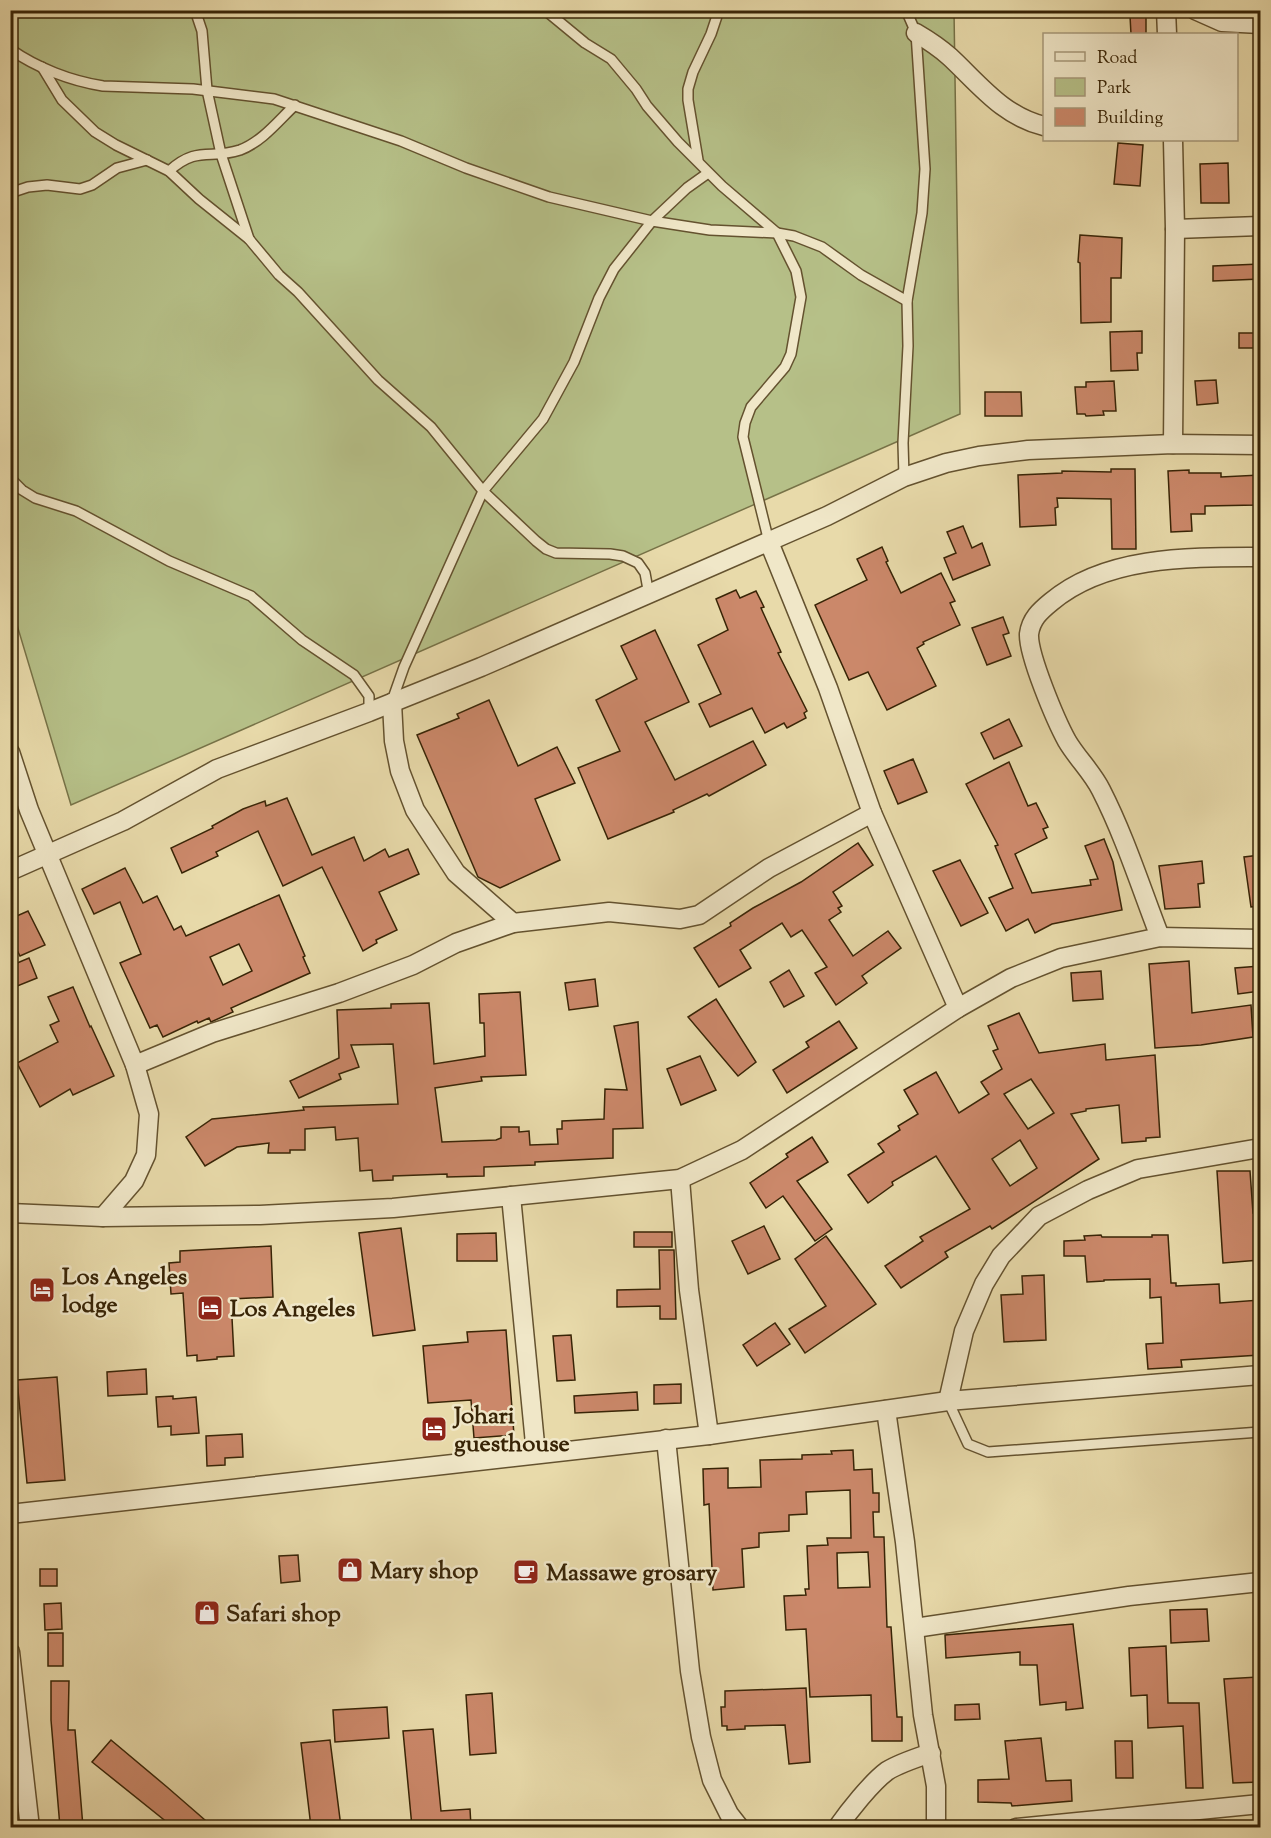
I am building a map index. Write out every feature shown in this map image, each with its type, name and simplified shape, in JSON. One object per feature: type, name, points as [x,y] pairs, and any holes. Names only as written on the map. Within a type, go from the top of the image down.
[{"type":"street","points":[[1166,10],[1167,33]]},
{"type":"street","points":[[1195,10],[1222,22],[1260,24]]},
{"type":"street","points":[[915,33],[936,45],[997,103],[1016,115],[1043,126]]},
{"type":"street","points":[[1173,141],[1175,229],[1173,444]]},
{"type":"street","points":[[1175,229],[1260,226]]},
{"type":"street","points":[[10,871],[123,821],[217,769],[392,703],[649,595],[827,516],[904,477],[946,463],[1028,450],[1173,444],[1260,445]]},
{"type":"street","points":[[769,542],[828,688],[872,813],[958,1008]]},
{"type":"street","points":[[1161,937],[1100,788],[1067,740],[1032,653],[1029,635],[1035,616],[1065,590],[1110,571],[1152,562],[1201,557],[1260,557]]},
{"type":"street","points":[[392,703],[394,741],[399,771],[415,810],[456,873],[513,923]]},
{"type":"street","points":[[10,752],[29,810],[135,1065],[149,1114],[146,1155],[134,1181],[103,1218]]},
{"type":"street","points":[[135,1065],[212,1033],[371,981],[412,965],[456,943],[513,923],[609,912],[680,919],[699,915],[769,868],[872,813]]},
{"type":"street","points":[[10,1213],[103,1218],[260,1215],[393,1208],[680,1179],[742,1150],[958,1008],[1011,978],[1061,958],[1161,937],[1260,939]]},
{"type":"street","points":[[948,1401],[964,1331],[984,1284],[1001,1256],[1039,1216],[1088,1190],[1138,1169],[1260,1148]]},
{"type":"street","points":[[680,1179],[689,1290],[709,1435]]},
{"type":"street","points":[[511,1196],[536,1454]]},
{"type":"street","points":[[10,1514],[709,1435],[948,1401],[1260,1374]]},
{"type":"street","points":[[886,1410],[915,1628],[923,1715],[936,1786],[936,1827]]},
{"type":"street","points":[[666,1439],[690,1671],[701,1737],[712,1780],[729,1814],[740,1827]]},
{"type":"street","points":[[915,1628],[1129,1596],[1260,1582]]},
{"type":"street","points":[[10,1652],[30,1827]]},
{"type":"street","points":[[837,1827],[857,1802],[887,1772],[931,1753]]},
{"type":"street","points":[[1016,1827],[1260,1804]]},
{"type":"lane","points":[[195,10],[202,31],[207,90],[221,154],[249,239]]},
{"type":"lane","points":[[545,10],[585,43],[611,59],[678,142],[708,173],[777,233],[796,271],[801,297],[791,354],[785,367],[751,407],[743,437],[769,542]]},
{"type":"lane","points":[[698,161],[688,89],[719,10]]},
{"type":"lane","points":[[904,477],[907,301],[921,213],[925,169],[915,33],[906,10]]},
{"type":"lane","points":[[10,49],[42,67],[86,84],[207,90],[274,99],[401,141],[466,168],[549,197],[652,221],[710,230],[777,233],[806,239],[822,247],[861,275],[907,301]]},
{"type":"lane","points":[[42,67],[53,88],[76,115],[95,132],[169,171],[199,199],[249,239],[279,275],[298,292],[378,380],[431,427],[483,490],[546,549],[556,553],[617,555],[638,563],[645,573],[649,595]]},
{"type":"lane","points":[[169,171],[179,162],[191,156],[207,153],[221,154],[242,149],[255,142],[295,105]]},
{"type":"lane","points":[[10,193],[28,187],[47,185],[80,189],[92,185],[117,168],[149,160]]},
{"type":"lane","points":[[392,703],[404,667],[483,490],[543,419],[574,362],[599,298],[614,269],[652,221],[687,188],[708,173]]},
{"type":"lane","points":[[10,478],[22,490],[35,498],[76,512],[169,561],[251,596],[302,640],[354,675],[369,696],[369,712]]},
{"type":"lane","points":[[948,1401],[968,1444],[988,1452],[1260,1432]]},
{"type":"green space","points":[[10,11],[954,11],[960,414],[71,805],[11,605]]},
{"type":"building","points":[[1130,16],[1146,16],[1146,33],[1131,33]]},
{"type":"building","points":[[1118,143],[1143,145],[1140,186],[1114,184]]},
{"type":"building","points":[[1228,163],[1229,203],[1201,203],[1200,164]]},
{"type":"building","points":[[1080,235],[1122,238],[1121,278],[1111,278],[1111,322],[1081,323],[1080,263],[1078,262]]},
{"type":"building","points":[[1260,264],[1260,279],[1213,281],[1213,266]]},
{"type":"building","points":[[1142,331],[1142,353],[1137,353],[1138,370],[1111,371],[1110,332]]},
{"type":"building","points":[[1239,333],[1260,333],[1260,348],[1239,348]]},
{"type":"building","points":[[1216,380],[1218,403],[1197,405],[1195,381]]},
{"type":"building","points":[[1114,381],[1116,411],[1103,411],[1104,415],[1077,414],[1075,387],[1086,387],[1086,382]]},
{"type":"building","points":[[985,392],[1021,392],[1022,416],[985,416]]},
{"type":"building","points":[[1111,469],[1135,469],[1136,549],[1112,549],[1111,499],[1057,498],[1056,525],[1020,527],[1018,475],[1062,473],[1062,471],[1111,472]]},
{"type":"building","points":[[1189,470],[1189,473],[1221,473],[1221,477],[1260,475],[1260,500],[1257,501],[1257,505],[1205,506],[1205,514],[1191,514],[1192,531],[1171,532],[1168,471]]},
{"type":"building","points":[[963,526],[972,548],[982,543],[990,565],[953,580],[944,558],[956,553],[947,532]]},
{"type":"building","points":[[882,547],[888,561],[886,562],[901,593],[941,573],[955,601],[950,603],[960,625],[923,642],[924,644],[917,648],[936,686],[887,710],[868,672],[849,680],[815,605],[867,580],[857,559]]},
{"type":"building","points":[[736,590],[740,598],[756,591],[764,607],[761,608],[781,652],[778,653],[807,711],[804,713],[806,718],[787,728],[784,723],[765,733],[752,708],[710,727],[699,704],[721,694],[698,645],[728,630],[716,599]]},
{"type":"building","points":[[1003,617],[1009,633],[1003,635],[1011,656],[987,665],[972,628]]},
{"type":"building","points":[[655,630],[689,702],[645,722],[675,780],[753,741],[766,765],[709,796],[707,794],[673,810],[674,812],[608,839],[578,768],[620,751],[596,700],[637,679],[621,646]]},
{"type":"building","points":[[489,700],[518,766],[557,747],[575,783],[535,799],[560,860],[500,888],[478,877],[417,735],[459,718],[457,714]]},
{"type":"building","points":[[1009,719],[1022,746],[994,759],[981,733]]},
{"type":"building","points":[[913,759],[927,792],[898,804],[884,771]]},
{"type":"building","points":[[1009,762],[1028,806],[1036,803],[1048,827],[1043,829],[1047,838],[1015,854],[1032,893],[1091,885],[1090,880],[1098,879],[1085,846],[1104,839],[1113,862],[1122,910],[1052,924],[1035,933],[1028,919],[1006,931],[989,898],[1013,888],[995,846],[998,845],[966,784]]},
{"type":"building","points":[[287,798],[312,855],[354,837],[364,861],[385,849],[389,857],[408,849],[419,874],[379,892],[397,930],[376,940],[377,943],[363,951],[322,867],[283,886],[258,831],[216,852],[218,856],[182,873],[171,848],[213,828],[212,826],[243,809],[265,801],[266,806]]},
{"type":"building","points":[[858,843],[873,865],[833,892],[842,906],[838,908],[841,912],[829,920],[853,956],[888,931],[901,948],[862,976],[867,983],[836,1005],[815,973],[827,967],[802,930],[791,937],[782,923],[740,950],[751,968],[719,987],[694,948],[731,926],[730,923],[753,908],[801,882]]},
{"type":"building","points":[[1260,855],[1260,906],[1251,907],[1244,857]]},
{"type":"building","points":[[960,860],[988,913],[961,926],[933,871]]},
{"type":"building","points":[[1202,861],[1204,883],[1198,884],[1200,907],[1165,909],[1159,866]]},
{"type":"building","points":[[125,868],[143,903],[157,896],[174,930],[181,926],[186,936],[279,895],[310,973],[231,1008],[233,1012],[211,1022],[209,1018],[198,1023],[197,1021],[163,1037],[157,1025],[150,1028],[120,963],[141,954],[120,902],[94,914],[82,889]],"holes":[[[239,944],[252,971],[223,985],[210,957]]]},
{"type":"building","points":[[28,911],[45,945],[20,956],[10,936],[10,919]]},
{"type":"building","points":[[29,958],[37,978],[10,989],[10,966]]},
{"type":"building","points":[[1189,961],[1192,1013],[1251,1005],[1253,1037],[1201,1045],[1155,1048],[1149,964]]},
{"type":"building","points":[[1260,966],[1260,991],[1238,994],[1235,968]]},
{"type":"building","points":[[789,970],[804,996],[784,1007],[770,982]]},
{"type":"building","points":[[1101,971],[1103,999],[1073,1001],[1071,973]]},
{"type":"building","points":[[595,979],[598,1006],[569,1010],[565,983]]},
{"type":"building","points":[[73,987],[114,1076],[73,1095],[70,1089],[40,1107],[17,1063],[58,1042],[50,1025],[59,1021],[48,997]]},
{"type":"building","points":[[520,992],[526,1075],[481,1077],[482,1081],[435,1088],[442,1142],[496,1140],[501,1138],[501,1127],[519,1127],[519,1132],[529,1131],[530,1145],[558,1144],[557,1129],[562,1129],[562,1121],[604,1119],[605,1089],[627,1090],[614,1026],[638,1022],[643,1128],[613,1129],[613,1158],[484,1167],[484,1176],[447,1177],[447,1174],[393,1176],[393,1180],[373,1181],[372,1170],[360,1171],[358,1138],[336,1140],[335,1127],[305,1129],[305,1150],[268,1153],[269,1143],[237,1147],[205,1166],[186,1137],[212,1119],[304,1110],[303,1107],[398,1104],[393,1044],[351,1045],[359,1067],[339,1074],[341,1079],[299,1098],[290,1081],[339,1058],[337,1010],[391,1008],[391,1004],[429,1003],[434,1064],[485,1056],[484,1023],[480,1023],[479,994]]},
{"type":"building","points":[[716,999],[756,1062],[738,1076],[688,1017]]},
{"type":"building","points":[[1019,1013],[1039,1053],[1105,1044],[1106,1060],[1155,1055],[1160,1137],[1122,1143],[1119,1105],[1086,1109],[1086,1111],[1071,1114],[1099,1159],[992,1229],[990,1226],[945,1252],[948,1257],[901,1288],[885,1266],[923,1241],[920,1237],[970,1209],[936,1156],[892,1182],[893,1185],[868,1203],[848,1175],[884,1152],[878,1144],[900,1130],[898,1126],[918,1114],[904,1090],[936,1072],[959,1113],[989,1094],[981,1082],[1002,1069],[993,1051],[998,1049],[988,1026]],"holes":[[[1031,1079],[1054,1113],[1028,1129],[1004,1094]],[[1020,1140],[1037,1168],[1010,1186],[992,1159]]]},
{"type":"building","points":[[839,1021],[857,1048],[787,1093],[773,1070],[809,1047],[806,1042]]},
{"type":"building","points":[[700,1056],[716,1090],[681,1105],[667,1069]]},
{"type":"building","points":[[812,1137],[828,1162],[797,1181],[832,1229],[815,1241],[783,1196],[766,1208],[750,1183],[788,1157],[786,1154]]},
{"type":"building","points":[[1217,1171],[1250,1171],[1253,1213],[1257,1213],[1260,1260],[1223,1263]]},
{"type":"building","points":[[764,1226],[780,1259],[748,1274],[732,1241]]},
{"type":"building","points":[[401,1228],[415,1330],[373,1336],[359,1233]]},
{"type":"building","points":[[634,1232],[672,1232],[672,1247],[634,1247]]},
{"type":"building","points":[[496,1233],[497,1261],[457,1261],[457,1234]]},
{"type":"building","points":[[1101,1235],[1102,1237],[1152,1237],[1152,1235],[1168,1235],[1171,1283],[1176,1283],[1176,1286],[1219,1284],[1220,1303],[1260,1300],[1260,1355],[1181,1360],[1182,1367],[1148,1369],[1146,1344],[1163,1343],[1161,1297],[1150,1298],[1150,1279],[1087,1282],[1085,1256],[1064,1256],[1064,1241],[1085,1240],[1084,1236]]},
{"type":"building","points":[[826,1236],[876,1304],[805,1353],[789,1329],[826,1306],[795,1259]]},
{"type":"building","points":[[271,1246],[273,1297],[231,1299],[234,1356],[197,1361],[197,1355],[187,1356],[183,1293],[171,1294],[169,1263],[180,1262],[180,1251]]},
{"type":"building","points":[[659,1250],[674,1250],[676,1319],[660,1319],[660,1306],[617,1307],[617,1290],[660,1289]]},
{"type":"building","points":[[1044,1275],[1046,1340],[1004,1342],[1001,1295],[1023,1294],[1022,1276]]},
{"type":"building","points":[[775,1323],[790,1344],[757,1366],[743,1345]]},
{"type":"building","points":[[506,1330],[514,1435],[474,1438],[471,1400],[428,1403],[423,1346],[468,1342],[467,1332]]},
{"type":"building","points":[[571,1335],[575,1380],[557,1381],[553,1336]]},
{"type":"building","points":[[146,1369],[147,1394],[108,1396],[107,1372]]},
{"type":"building","points":[[57,1377],[65,1480],[27,1483],[17,1380]]},
{"type":"building","points":[[681,1384],[681,1403],[654,1404],[654,1385]]},
{"type":"building","points":[[637,1392],[638,1410],[575,1413],[574,1396]]},
{"type":"building","points":[[173,1396],[173,1399],[196,1397],[199,1433],[171,1435],[171,1426],[158,1427],[156,1397]]},
{"type":"building","points":[[242,1434],[243,1457],[225,1458],[225,1465],[207,1466],[206,1436]]},
{"type":"building","points":[[853,1450],[854,1470],[872,1469],[873,1493],[879,1493],[879,1512],[873,1512],[874,1537],[884,1537],[887,1627],[891,1627],[897,1717],[902,1717],[902,1741],[872,1741],[871,1695],[810,1697],[806,1629],[786,1630],[784,1596],[806,1595],[805,1589],[809,1589],[807,1546],[828,1545],[827,1538],[851,1538],[850,1490],[806,1492],[807,1514],[789,1515],[789,1531],[759,1533],[759,1547],[742,1549],[744,1587],[713,1590],[709,1504],[704,1505],[703,1469],[728,1468],[728,1488],[761,1487],[760,1460],[802,1459],[802,1455],[832,1454],[831,1451]],"holes":[[[868,1552],[870,1587],[838,1588],[837,1553]]]},
{"type":"building","points":[[298,1555],[300,1581],[281,1583],[279,1556]]},
{"type":"building","points":[[40,1569],[57,1569],[57,1586],[40,1586]]},
{"type":"building","points":[[61,1603],[62,1629],[45,1630],[44,1604]]},
{"type":"building","points":[[1207,1609],[1209,1641],[1171,1643],[1170,1610]]},
{"type":"building","points":[[1073,1624],[1083,1708],[1066,1710],[1066,1702],[1040,1705],[1037,1665],[1020,1665],[1020,1652],[946,1658],[945,1635]]},
{"type":"building","points":[[48,1633],[63,1633],[63,1666],[48,1666]]},
{"type":"building","points":[[1166,1646],[1168,1703],[1199,1703],[1203,1788],[1186,1788],[1183,1726],[1148,1728],[1147,1695],[1131,1696],[1129,1648]]},
{"type":"building","points":[[1258,1677],[1260,1782],[1233,1783],[1224,1679]]},
{"type":"building","points":[[51,1681],[69,1681],[68,1730],[75,1730],[83,1827],[60,1827],[51,1720]]},
{"type":"building","points":[[806,1688],[810,1762],[789,1764],[785,1725],[745,1726],[745,1729],[727,1730],[727,1726],[722,1726],[721,1707],[725,1707],[725,1691]]},
{"type":"building","points":[[492,1693],[496,1753],[470,1755],[466,1695]]},
{"type":"building","points":[[979,1704],[980,1719],[955,1720],[955,1705]]},
{"type":"building","points":[[387,1707],[389,1738],[335,1742],[333,1710]]},
{"type":"building","points":[[433,1729],[441,1811],[470,1809],[471,1827],[412,1827],[403,1731]]},
{"type":"building","points":[[1041,1738],[1046,1781],[1071,1780],[1072,1801],[1012,1806],[1011,1803],[978,1802],[978,1780],[1009,1779],[1005,1741]]},
{"type":"building","points":[[111,1740],[213,1827],[173,1827],[92,1762]]},
{"type":"building","points":[[330,1740],[341,1827],[311,1827],[301,1743]]},
{"type":"building","points":[[1115,1741],[1132,1741],[1133,1778],[1116,1778]]},
{"type":"place","name":"Los Angeles lodge","points":[[42,1290]]},
{"type":"place","name":"Los Angeles","points":[[210,1308]]},
{"type":"place","name":"Johari guesthouse","points":[[434,1429]]},
{"type":"place","name":"Mary shop","points":[[350,1570]]},
{"type":"place","name":"Massawe grosary","points":[[526,1572]]},
{"type":"place","name":"Safari shop","points":[[207,1613]]}]
